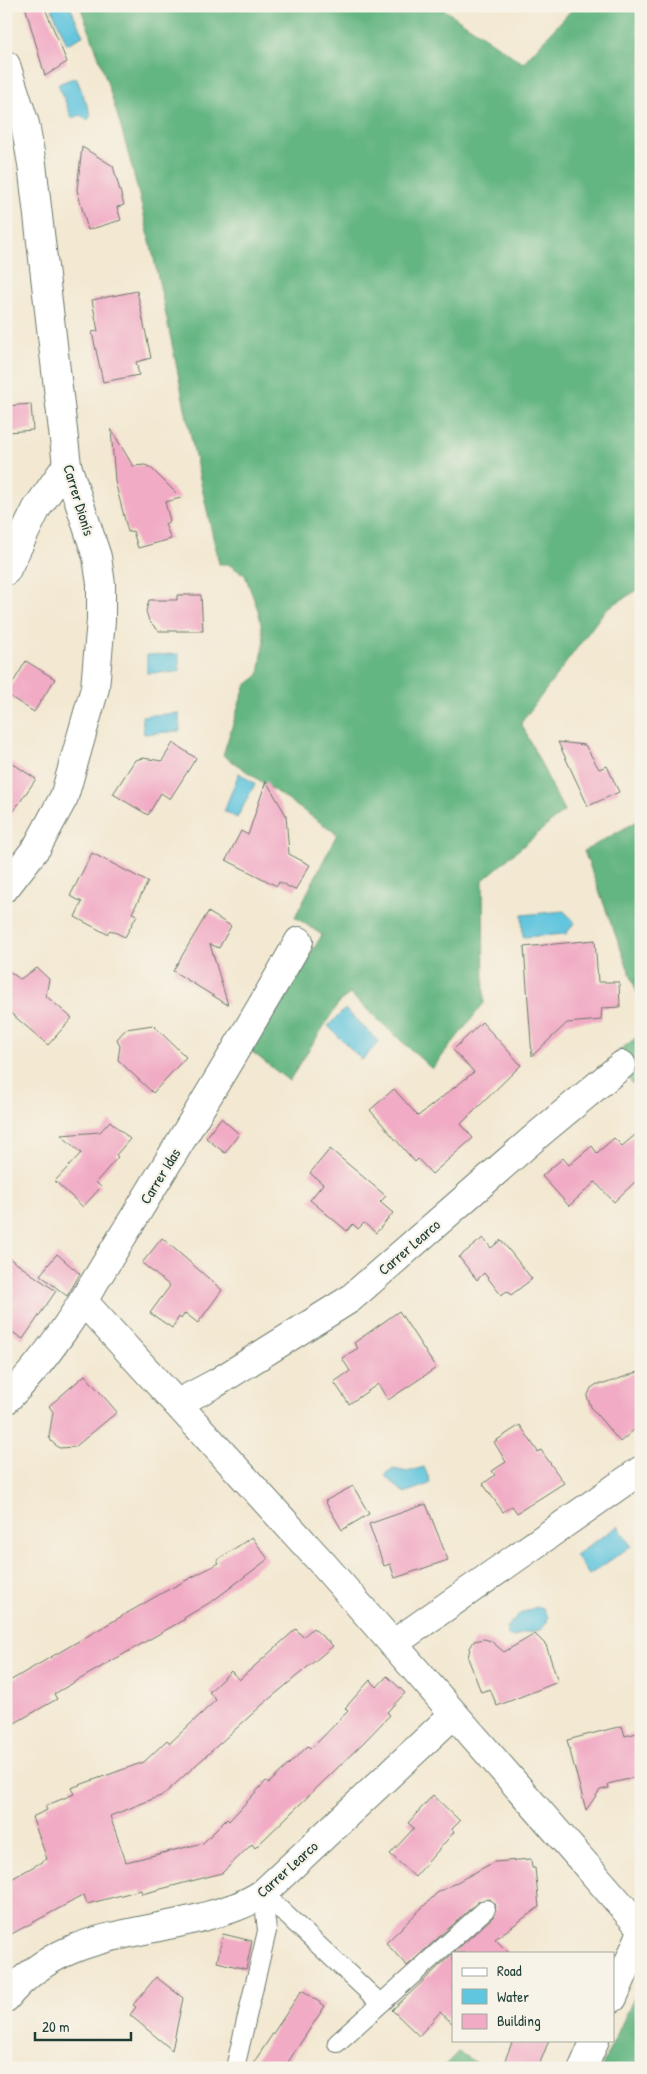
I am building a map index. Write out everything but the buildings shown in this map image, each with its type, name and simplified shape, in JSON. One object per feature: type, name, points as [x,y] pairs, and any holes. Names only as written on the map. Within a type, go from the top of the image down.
[{"type":"street","name":"Carrer Dionís","points":[[6,65],[25,124],[32,164],[67,465],[97,557],[101,584],[99,644],[94,688],[64,797],[37,848],[6,886]]},
{"type":"street","points":[[6,571],[37,508],[67,465]]},
{"type":"street","name":"Carrer Idas","points":[[6,1400],[46,1356],[84,1302],[217,1082],[299,941]]},
{"type":"street","name":"Carrer Learco","points":[[178,1403],[216,1383],[350,1299],[540,1133],[622,1065]]},
{"type":"street","points":[[84,1302],[178,1403],[393,1644],[641,1928]]},
{"type":"street","points":[[393,1644],[641,1470]]},
{"type":"street","name":"Carrer Learco","points":[[6,1998],[42,1963],[62,1952],[79,1946],[234,1908],[250,1902],[263,1893],[454,1714]]},
{"type":"street","points":[[614,1996],[641,1934]]},
{"type":"street","points":[[583,2068],[594,2042]]},
{"type":"lane","points":[[263,1893],[380,2004]]},
{"type":"lane","points":[[235,2068],[267,1931],[263,1893]]},
{"type":"lane","points":[[336,2043],[486,1909]]},
{"type":"green space","points":[[80,6],[439,6],[523,63],[575,6],[641,6],[641,588],[606,609],[521,723],[564,811],[483,880],[484,1003],[432,1069],[350,994],[340,1001],[289,1081],[251,1051],[322,935],[295,917],[337,834],[223,755],[245,686],[259,675],[264,640],[259,613],[245,575],[228,564],[219,564],[142,207],[115,106]]},
{"type":"green space","points":[[641,819],[641,1003],[584,851]]},
{"type":"green space","points":[[641,1034],[641,1092],[629,1080],[617,1052]]},
{"type":"green space","points":[[641,1983],[641,2068],[601,2068]]},
{"type":"green space","points":[[458,2052],[485,2068],[442,2068]]},
{"type":"water","points":[[57,6],[70,6],[83,36],[67,44],[52,9]]},
{"type":"water","points":[[76,77],[91,115],[87,121],[81,115],[72,118],[58,84]]},
{"type":"water","points":[[179,654],[179,672],[147,673],[147,655]]},
{"type":"water","points":[[179,713],[180,731],[144,734],[142,716]]},
{"type":"water","points":[[239,773],[255,784],[237,818],[224,811]]},
{"type":"water","points":[[564,911],[575,922],[566,934],[523,937],[522,915]]},
{"type":"water","points":[[345,1009],[379,1042],[362,1060],[328,1026]]},
{"type":"water","points":[[424,1467],[430,1481],[429,1484],[404,1493],[385,1476],[386,1473],[394,1469],[407,1472]]},
{"type":"water","points":[[618,1526],[631,1546],[589,1575],[575,1555]]},
{"type":"water","points":[[536,1607],[543,1609],[548,1617],[541,1630],[523,1633],[515,1637],[508,1635],[506,1628],[518,1615]]}]
